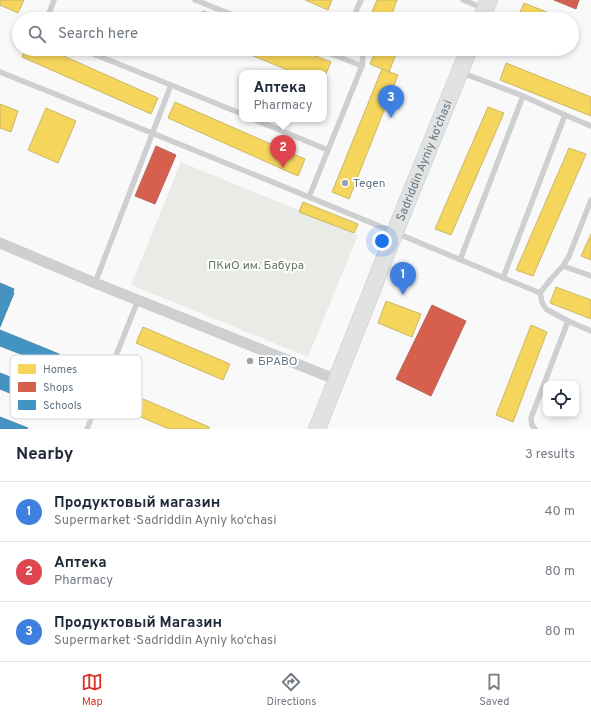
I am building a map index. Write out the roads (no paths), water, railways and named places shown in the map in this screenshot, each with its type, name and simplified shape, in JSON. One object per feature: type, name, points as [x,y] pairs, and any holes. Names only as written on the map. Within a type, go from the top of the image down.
[{"type":"street","name":"Sadriddin Ayniy ko‘chasi","points":[[317,429],[394,232],[466,56]]},
{"type":"street","points":[[0,243],[95,283],[337,380]]},
{"type":"lane","points":[[49,12],[54,0]]},
{"type":"lane","points":[[195,0],[225,12]]},
{"type":"lane","points":[[356,12],[361,0]]},
{"type":"lane","points":[[463,0],[485,9]]},
{"type":"lane","points":[[98,56],[239,113]]},
{"type":"lane","points":[[337,56],[362,66]]},
{"type":"lane","points":[[309,197],[362,66],[363,56]]},
{"type":"lane","points":[[0,72],[153,132],[540,293]]},
{"type":"lane","points":[[460,72],[523,96],[591,126]]},
{"type":"lane","points":[[95,283],[171,85]]},
{"type":"lane","points":[[460,260],[523,96]]},
{"type":"lane","points":[[503,278],[565,115]]},
{"type":"lane","points":[[260,122],[328,150]]},
{"type":"lane","points":[[540,293],[563,266],[591,200]]},
{"type":"lane","points":[[563,266],[591,276]]},
{"type":"lane","points":[[540,293],[542,302],[546,309],[591,331]]},
{"type":"lane","points":[[116,355],[138,300]]},
{"type":"lane","points":[[535,429],[532,425],[531,418],[568,321]]},
{"type":"lane","points":[[87,429],[91,419]]},
{"type":"place","name":"Продуктовый Магазин","points":[[391,118]]},
{"type":"place","name":"Аптека","points":[[283,168]]},
{"type":"place","name":"Tegen","points":[[345,183]]},
{"type":"place","name":"Продуктовый магазин","points":[[403,295]]},
{"type":"place","name":"БРАВО","points":[[250,361]]},
{"type":"park label","name":"ПКиО им. Бабура","points":[[256,265]]}]
